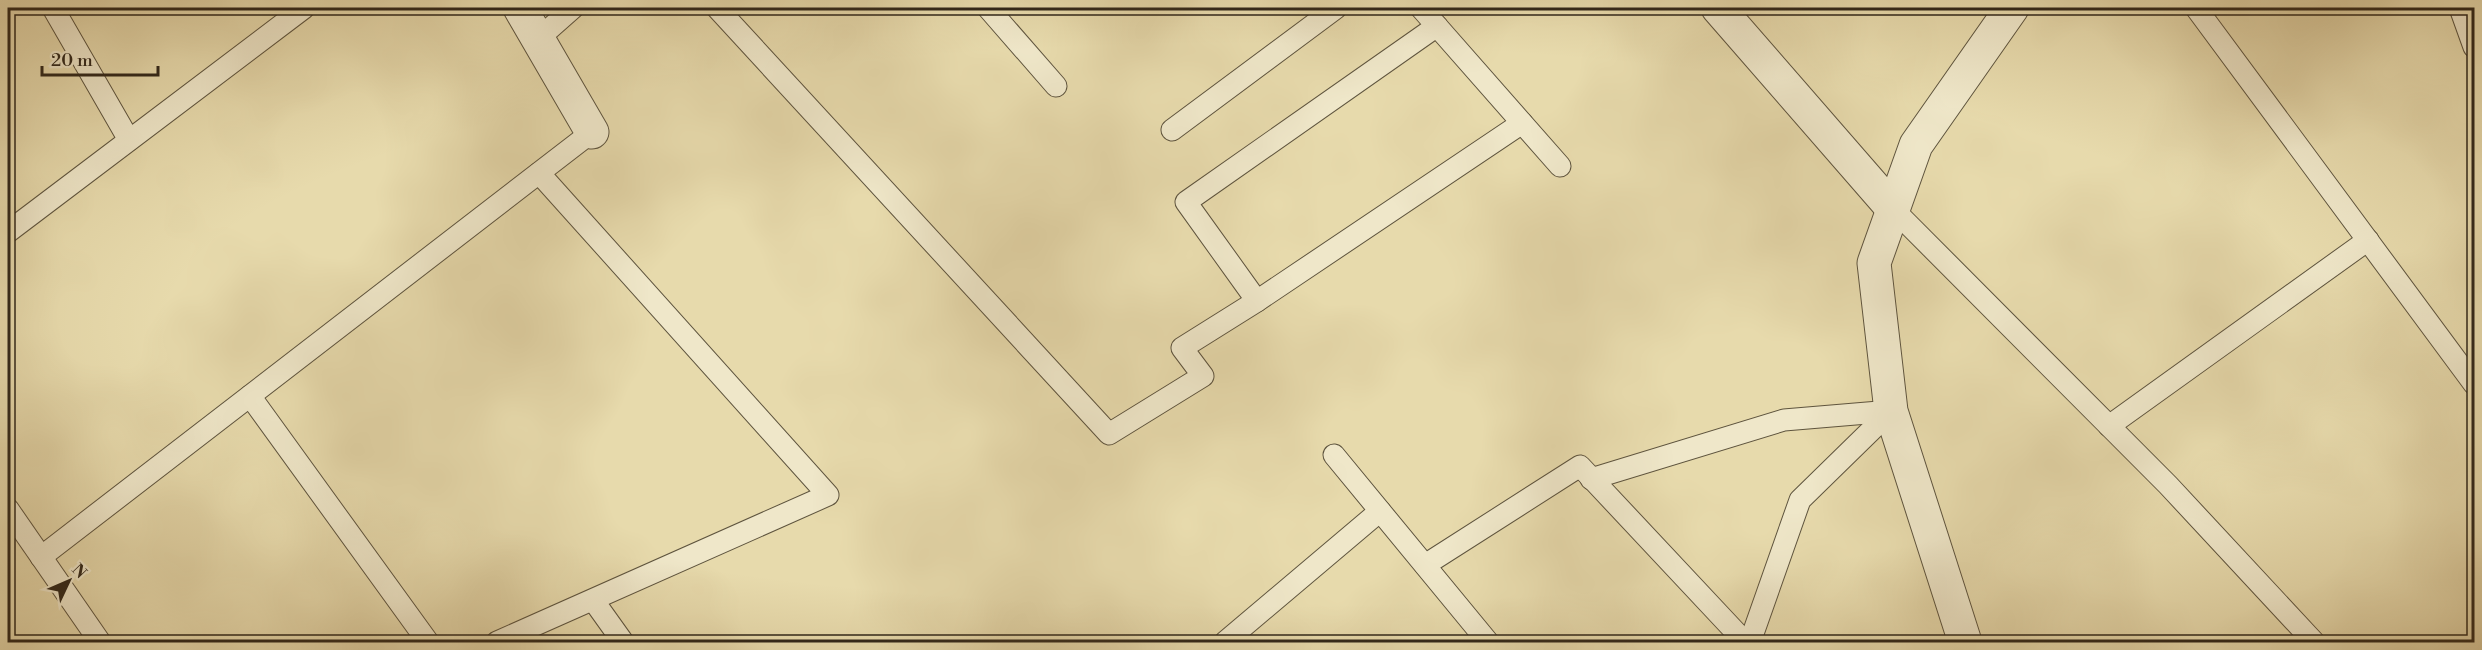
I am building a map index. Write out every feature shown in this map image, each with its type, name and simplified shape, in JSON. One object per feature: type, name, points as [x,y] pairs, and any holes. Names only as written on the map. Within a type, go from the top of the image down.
[{"type":"street","points":[[520,8],[592,132]]},
{"type":"street","points":[[1718,8],[1893,209]]},
{"type":"street","points":[[1965,642],[1891,411],[1875,263],[1916,145],[2012,8]]},
{"type":"lane","points":[[53,8],[129,140]]},
{"type":"lane","points":[[8,232],[304,8]]},
{"type":"lane","points":[[538,39],[573,8]]},
{"type":"lane","points":[[717,8],[1109,434],[1203,376],[1182,348],[1257,301],[1522,123]]},
{"type":"lane","points":[[988,8],[1056,86]]},
{"type":"lane","points":[[1172,129],[1336,8]]},
{"type":"lane","points":[[1420,8],[1560,166]]},
{"type":"lane","points":[[2196,8],[2475,384]]},
{"type":"lane","points":[[2460,8],[2475,47]]},
{"type":"lane","points":[[1257,301],[1186,202],[1437,27]]},
{"type":"lane","points":[[41,557],[592,132]]},
{"type":"lane","points":[[497,642],[828,495],[539,173]]},
{"type":"lane","points":[[1893,209],[2168,485],[2314,642]]},
{"type":"lane","points":[[2109,426],[2368,240]]},
{"type":"lane","points":[[250,396],[428,642]]},
{"type":"lane","points":[[1591,479],[1784,420],[1891,411]]},
{"type":"lane","points":[[1750,642],[1800,500],[1891,411]]},
{"type":"lane","points":[[1334,455],[1488,642]]},
{"type":"lane","points":[[1425,565],[1580,466],[1744,642]]},
{"type":"lane","points":[[8,509],[100,642]]},
{"type":"lane","points":[[1225,642],[1380,511]]},
{"type":"lane","points":[[593,600],[623,642]]}]
